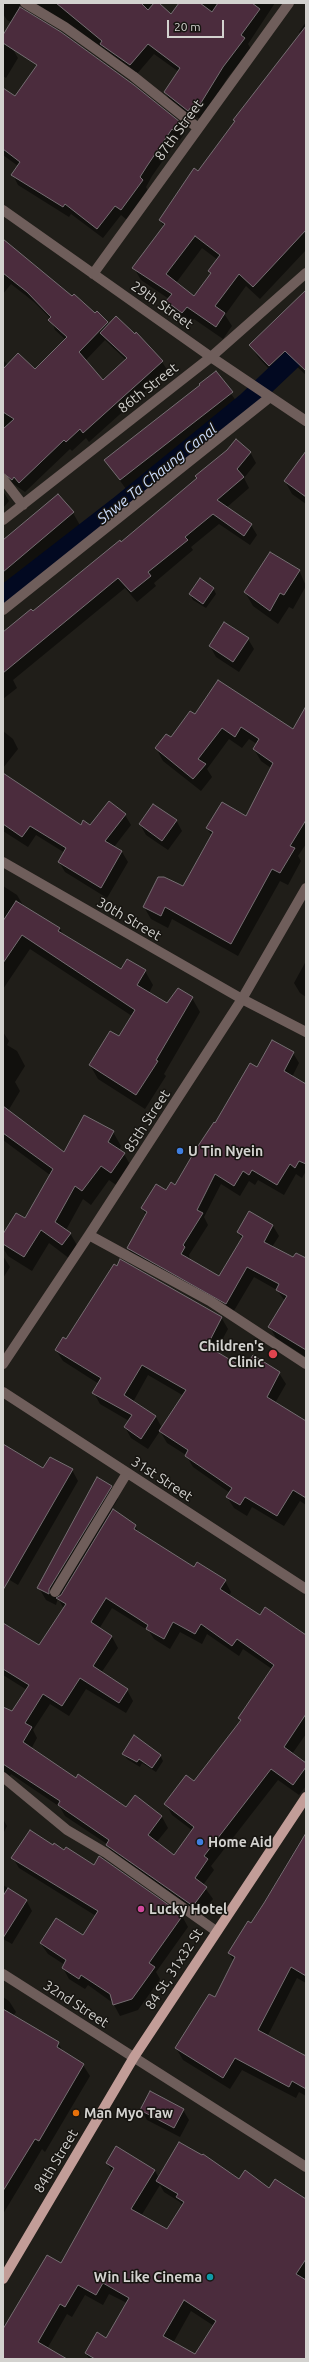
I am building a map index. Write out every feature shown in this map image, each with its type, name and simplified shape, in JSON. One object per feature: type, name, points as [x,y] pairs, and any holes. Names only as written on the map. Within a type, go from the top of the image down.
[{"type":"main road","name":"84 St, 31x32 St","points":[[134,2057],[306,1797]]},
{"type":"main road","name":"84th Street","points":[[3,2279],[134,2057]]},
{"type":"street","points":[[25,3],[42,7],[133,76],[198,128]]},
{"type":"street","name":"87th Street","points":[[93,274],[288,3]]},
{"type":"street","name":"29th Street","points":[[3,210],[211,357],[305,418]]},
{"type":"street","name":"86th Street","points":[[3,520],[211,357],[306,273]]},
{"type":"street","points":[[3,610],[269,396]]},
{"type":"street","points":[[3,479],[23,504]]},
{"type":"street","name":"30th Street","points":[[3,862],[242,999],[306,1032]]},
{"type":"street","name":"85th Street","points":[[3,1364],[89,1235],[242,999],[306,888]]},
{"type":"street","points":[[89,1235],[210,1301],[306,1364]]},
{"type":"street","name":"31st Street","points":[[3,1392],[306,1589]]},
{"type":"street","points":[[55,1592],[127,1473]]},
{"type":"street","points":[[3,1777],[67,1830],[106,1853],[216,1931]]},
{"type":"street","name":"32nd Street","points":[[3,1974],[306,2167]]},
{"type":"building","points":[[56,3],[141,3],[148,10],[154,3],[159,3],[171,14],[179,3],[200,3],[212,12],[218,3],[252,3],[260,9],[241,35],[245,38],[223,67],[196,111],[191,107],[188,111],[164,92],[180,68],[148,44],[130,65],[100,44],[102,41]]},
{"type":"building","points":[[20,7],[61,32],[134,85],[180,122],[174,131],[172,129],[147,166],[140,177],[143,180],[121,210],[115,206],[97,229],[65,204],[63,207],[11,175],[20,162],[3,149],[3,88],[15,96],[37,65],[3,43],[3,35]]},
{"type":"building","points":[[306,26],[306,230],[253,287],[239,274],[215,306],[225,313],[216,327],[187,307],[182,313],[166,301],[172,294],[132,268],[165,224],[159,220],[194,168],[198,171],[235,121],[233,120]],"holes":[[[195,236],[220,255],[208,271],[211,273],[194,296],[166,274]]]},
{"type":"building","points":[[3,239],[72,296],[74,294],[95,313],[97,311],[108,322],[79,352],[103,380],[127,358],[100,333],[116,316],[135,334],[136,332],[163,361],[83,433],[80,429],[66,442],[64,440],[19,483],[14,477],[12,480],[3,473],[3,429],[14,419],[3,412],[3,369],[18,353],[35,369],[67,337],[48,320],[51,317],[27,292],[3,273]]},
{"type":"building","points":[[306,290],[306,371],[285,351],[269,366],[249,345]]},
{"type":"building","points":[[216,371],[233,392],[120,480],[104,460]]},
{"type":"building","points":[[236,439],[251,452],[237,469],[244,477],[217,500],[252,524],[244,536],[213,514],[185,537],[188,540],[148,572],[151,576],[131,592],[118,578],[3,673],[3,632],[31,609],[33,611],[120,540],[121,542],[197,478],[195,476],[227,450]]},
{"type":"building","points":[[306,451],[306,497],[284,481]]},
{"type":"building","points":[[58,494],[74,512],[3,572],[3,540]]},
{"type":"building","points":[[270,552],[300,570],[284,595],[280,593],[270,611],[244,592]]},
{"type":"building","points":[[200,578],[214,588],[203,604],[189,594]]},
{"type":"building","points":[[224,622],[249,638],[233,662],[209,646]]},
{"type":"building","points":[[218,680],[293,729],[306,706],[306,820],[290,846],[295,848],[280,873],[272,869],[231,944],[165,907],[161,916],[143,907],[158,877],[164,877],[183,886],[213,832],[206,828],[222,802],[246,816],[273,763],[253,749],[259,739],[241,727],[235,737],[222,728],[198,759],[206,764],[193,779],[155,748],[166,734],[171,737],[190,711],[195,714]]},
{"type":"building","points":[[3,773],[81,825],[83,820],[90,825],[109,801],[126,814],[105,841],[122,851],[101,888],[58,862],[66,848],[30,826],[22,837],[3,824]]},
{"type":"building","points":[[153,804],[177,820],[162,841],[139,824]]},
{"type":"building","points":[[16,901],[60,928],[58,931],[121,969],[127,959],[146,970],[137,985],[167,1003],[178,988],[193,997],[156,1060],[158,1061],[136,1095],[89,1065],[110,1031],[119,1036],[135,1010],[22,935],[3,963],[3,921]]},
{"type":"building","points":[[272,1040],[294,1052],[284,1071],[306,1084],[306,1164],[299,1161],[295,1168],[290,1164],[277,1185],[252,1170],[249,1175],[243,1171],[234,1186],[215,1174],[197,1210],[203,1213],[183,1245],[185,1247],[181,1254],[219,1276],[243,1236],[237,1232],[249,1211],[273,1225],[264,1242],[293,1257],[296,1253],[306,1258],[306,1350],[268,1327],[287,1296],[276,1290],[279,1284],[247,1267],[226,1304],[127,1248],[147,1212],[141,1208],[156,1184],[166,1190],[171,1182],[175,1185],[196,1149],[214,1122],[215,1123],[250,1063],[257,1067]]},
{"type":"building","points":[[3,1106],[64,1152],[84,1115],[114,1131],[108,1142],[125,1153],[111,1173],[101,1166],[82,1191],[75,1186],[55,1222],[71,1233],[62,1245],[41,1230],[24,1257],[3,1244],[3,1234],[16,1213],[25,1218],[53,1169],[3,1133]]},
{"type":"building","points":[[120,1259],[222,1317],[207,1346],[244,1368],[253,1355],[280,1372],[267,1397],[306,1421],[306,1498],[293,1490],[277,1516],[245,1497],[240,1505],[226,1497],[232,1488],[185,1456],[188,1450],[159,1431],[186,1390],[142,1365],[124,1395],[156,1416],[141,1439],[124,1427],[132,1415],[92,1393],[101,1378],[55,1350],[63,1337],[66,1339],[114,1264],[117,1266]]},
{"type":"building","points":[[3,1444],[43,1468],[50,1457],[73,1469],[3,1590]]},
{"type":"building","points":[[97,1477],[112,1486],[49,1589],[49,1594],[37,1588]]},
{"type":"building","points":[[113,1509],[136,1525],[134,1529],[194,1567],[197,1562],[226,1580],[220,1589],[260,1615],[265,1607],[306,1635],[306,1714],[284,1747],[306,1763],[306,1767],[293,1785],[271,1769],[204,1856],[208,1859],[195,1878],[207,1887],[193,1906],[106,1845],[109,1840],[58,1805],[60,1801],[3,1764],[3,1707],[12,1711],[29,1685],[3,1669],[3,1623],[39,1645],[66,1604],[56,1598],[61,1595]],"holes":[[[106,1598],[148,1625],[146,1629],[164,1639],[173,1622],[195,1634],[201,1624],[232,1646],[237,1639],[274,1665],[238,1718],[241,1720],[194,1781],[186,1775],[164,1804],[194,1827],[174,1855],[148,1835],[162,1816],[135,1795],[126,1807],[78,1774],[76,1778],[23,1742],[32,1727],[25,1723],[43,1694],[62,1706],[80,1678],[119,1703],[128,1689],[93,1666],[112,1636],[91,1622]]]},
{"type":"building","points":[[134,1735],[161,1755],[152,1768],[139,1759],[137,1762],[122,1754]]},
{"type":"building","points":[[30,1830],[53,1845],[54,1843],[64,1850],[66,1847],[94,1865],[99,1856],[183,1915],[149,1963],[155,1967],[132,1999],[113,2005],[110,1994],[81,1975],[79,1979],[62,1968],[66,1960],[40,1943],[56,1918],[83,1935],[98,1911],[11,1858]]},
{"type":"building","points":[[306,1833],[306,1976],[291,1967],[258,2030],[306,2056],[306,2089],[292,2081],[289,2087],[235,2058],[223,2078],[175,2048],[209,1994],[215,1997],[235,1957],[228,1953],[248,1921],[251,1923],[264,1903]]},
{"type":"building","points":[[8,1888],[27,1900],[3,1938],[3,1896]]},
{"type":"building","points":[[3,2009],[59,2042],[57,2047],[84,2064],[39,2141],[35,2139],[3,2191]]},
{"type":"building","points":[[150,2091],[184,2109],[174,2128],[140,2110]]},
{"type":"building","points":[[179,2142],[202,2155],[203,2154],[239,2179],[245,2170],[269,2188],[275,2179],[306,2199],[306,2259],[296,2274],[306,2280],[306,2359],[95,2359],[85,2353],[97,2332],[106,2338],[129,2298],[103,2283],[96,2295],[78,2285],[65,2307],[60,2304],[38,2342],[67,2359],[3,2359],[3,2329],[47,2255],[61,2263],[114,2168],[106,2163],[116,2146],[155,2170],[131,2209],[167,2229],[184,2202],[176,2197],[178,2194],[156,2181]],"holes":[[[184,2300],[216,2321],[195,2354],[163,2336]]]},
{"type":"waterway","name":"Shwe Ta Chaung Canal","points":[[3,596],[118,507],[247,402],[306,346]]},
{"type":"place","name":"U Tin Nyein","points":[[180,1151]]},
{"type":"place","name":"Children's Clinic","points":[[273,1354]]},
{"type":"place","name":"Home Aid","points":[[200,1842]]},
{"type":"place","name":"Lucky Hotel","points":[[141,1909]]},
{"type":"place","name":"Man Myo Taw","points":[[76,2113]]},
{"type":"place","name":"Win Like Cinema","points":[[210,2277]]}]
